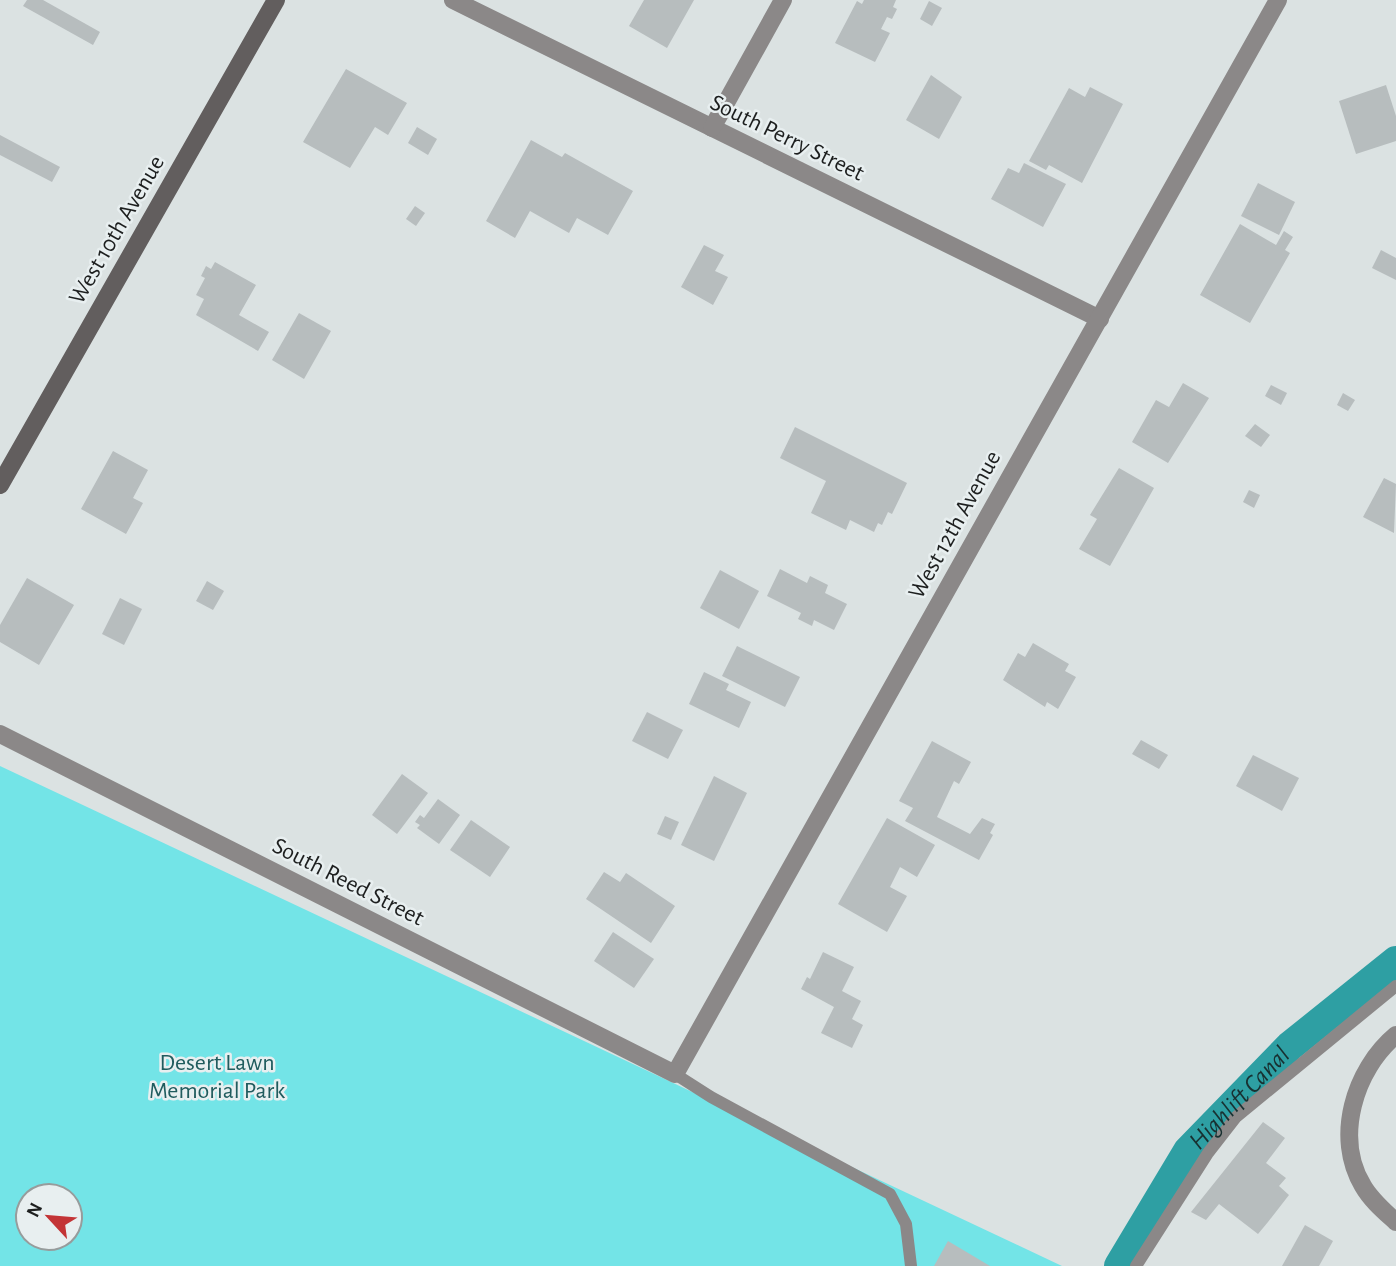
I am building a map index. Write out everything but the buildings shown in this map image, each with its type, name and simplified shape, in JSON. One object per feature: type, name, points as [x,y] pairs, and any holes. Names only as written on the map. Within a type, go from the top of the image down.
[{"type":"main road","name":"West 10th Avenue","points":[[0,485],[276,0]]},
{"type":"street","name":"South Perry Street","points":[[453,0],[1100,319]]},
{"type":"street","points":[[712,128],[783,0]]},
{"type":"street","name":"West 12th Avenue","points":[[675,1074],[1278,0]]},
{"type":"street","name":"South Reed Street","points":[[0,734],[675,1074]]},
{"type":"street","points":[[1396,1035],[1379,1052],[1357,1090],[1348,1141],[1352,1163],[1363,1186],[1396,1222]]},
{"type":"lane","points":[[1136,1266],[1208,1153],[1236,1117],[1396,986]]},
{"type":"lane","points":[[675,1074],[711,1097],[890,1194],[906,1224],[911,1266]]},
{"type":"green space","name":"Desert Lawn Memorial Park","points":[[0,766],[1062,1266],[0,1266]]},
{"type":"waterway","name":"Highlift Canal","points":[[1119,1266],[1188,1151],[1290,1046],[1396,961]]}]
